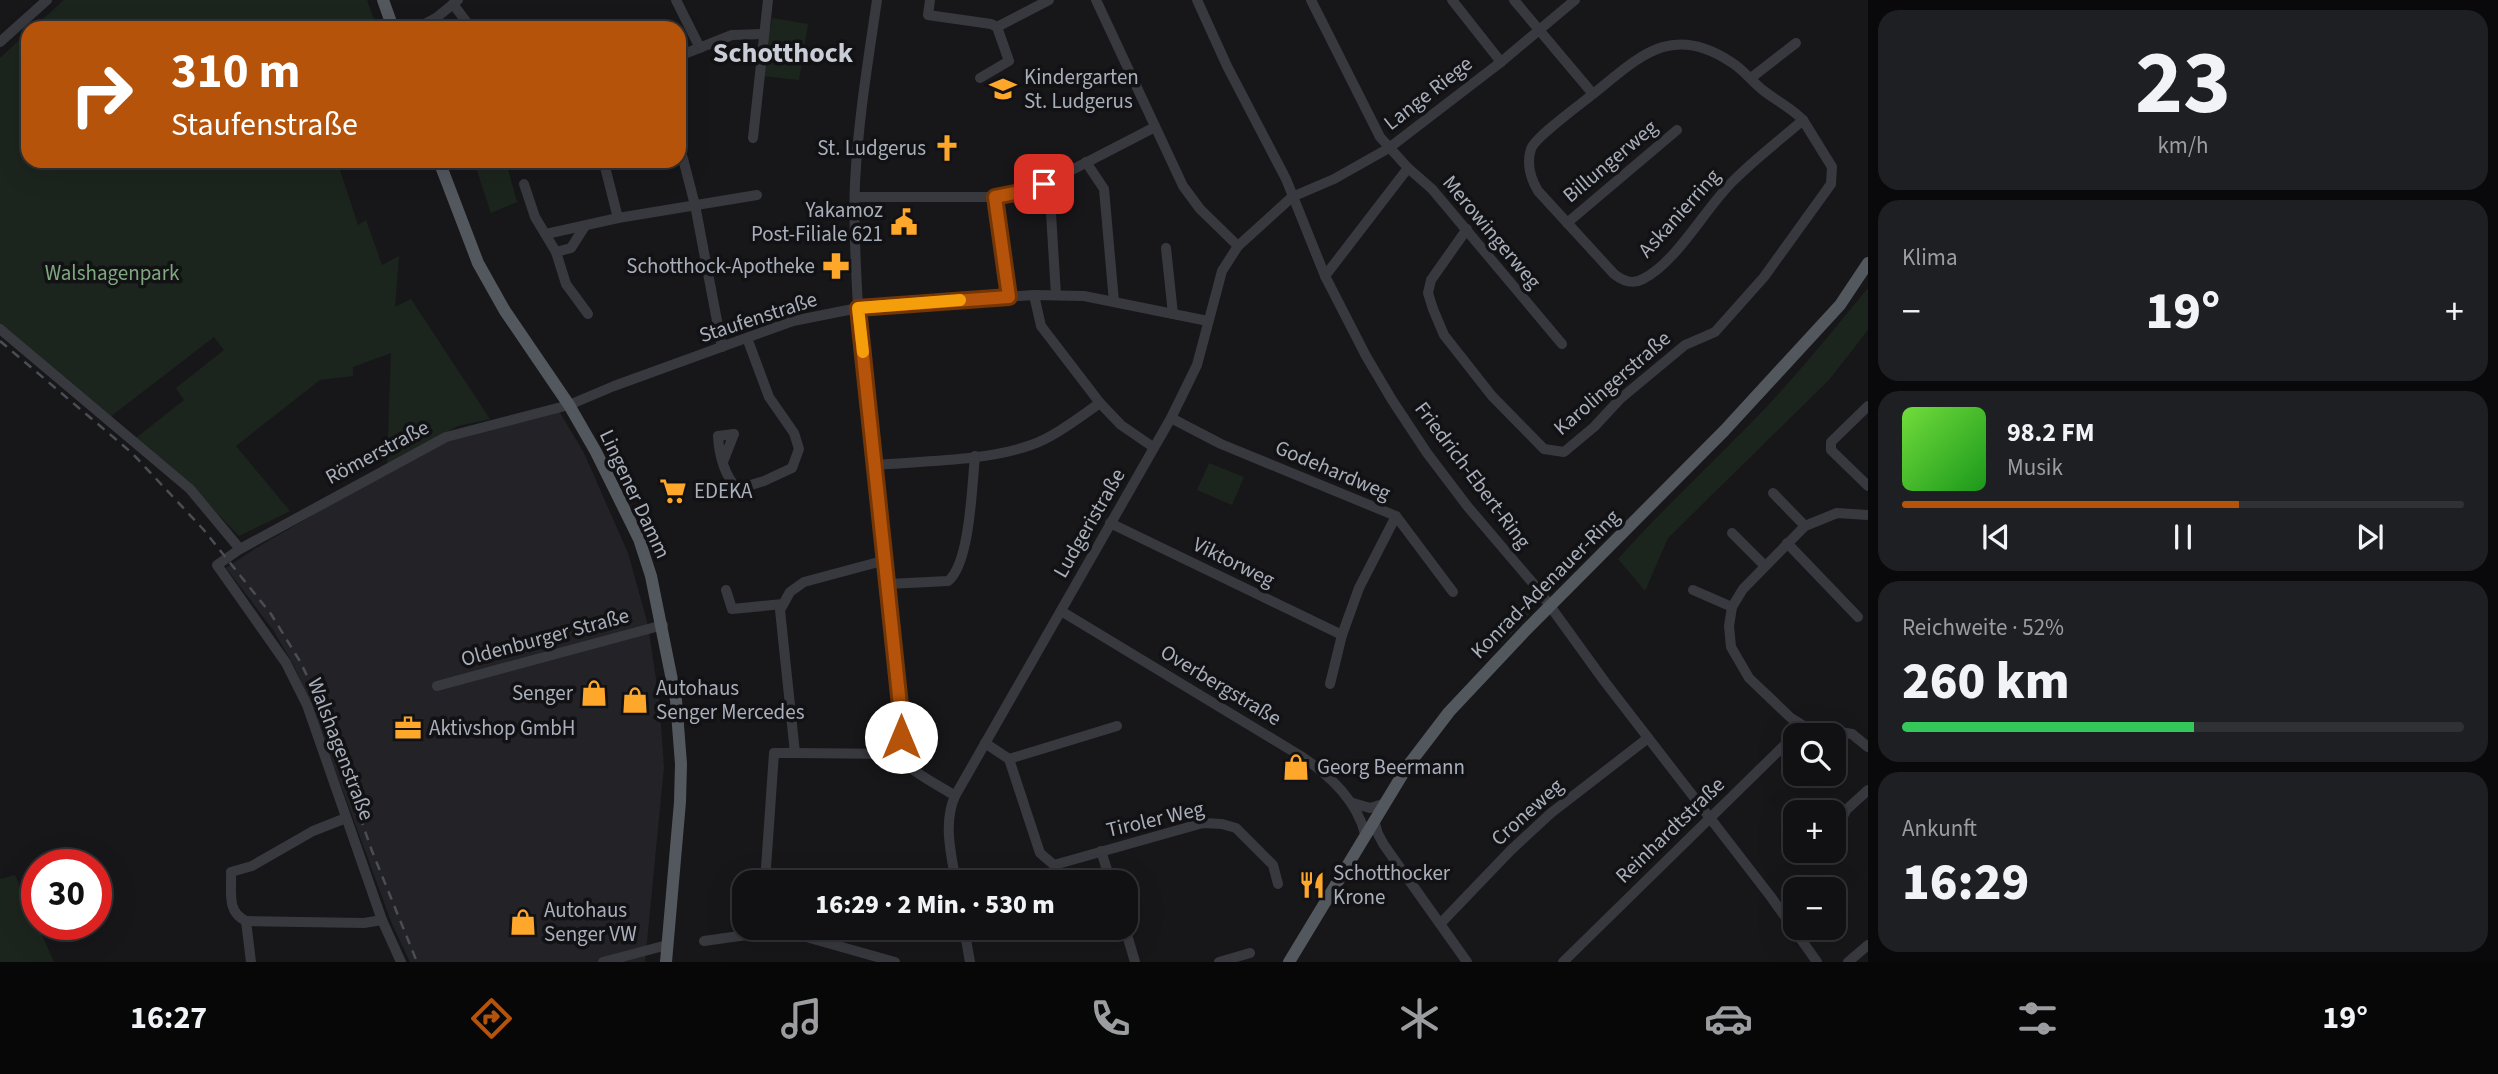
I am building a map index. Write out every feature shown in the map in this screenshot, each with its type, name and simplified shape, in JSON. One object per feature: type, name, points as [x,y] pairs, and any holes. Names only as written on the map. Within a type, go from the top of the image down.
[{"type":"main road","points":[[383,0],[390,21]]},
{"type":"main road","name":"Lingener Damm","points":[[442,168],[478,263],[505,312],[569,405],[613,483],[639,539],[651,576],[663,625],[676,701],[681,764],[666,962]]},
{"type":"main road","name":"Konrad-Adenauer-Ring","points":[[1289,962],[1407,767],[1449,712],[1724,431],[1840,305],[1868,263]]},
{"type":"street","points":[[24,21],[47,0]]},
{"type":"street","points":[[676,0],[700,48]]},
{"type":"street","points":[[753,138],[768,0]]},
{"type":"street","points":[[877,0],[860,126],[855,197],[858,308],[902,724],[898,746],[905,764],[955,796]]},
{"type":"street","points":[[930,0],[928,15],[997,27],[1009,61],[980,78]]},
{"type":"street","points":[[997,27],[1049,0]]},
{"type":"street","points":[[1096,0],[1184,186],[1200,209],[1238,246]]},
{"type":"street","name":"Friedrich-Ebert-Ring","points":[[1197,0],[1227,66],[1286,179],[1325,276],[1374,369],[1427,453],[1479,522],[1537,588],[1771,897],[1817,962]]},
{"type":"street","name":"Merowingerweg","points":[[1311,0],[1388,148],[1427,183],[1562,344]]},
{"type":"street","points":[[1451,0],[1501,61]]},
{"type":"street","points":[[1514,0],[1593,94]]},
{"type":"street","name":"Lange Riege","points":[[1292,197],[1334,179],[1388,148],[1576,0]]},
{"type":"street","points":[[427,21],[455,2],[467,21]]},
{"type":"street","points":[[0,42],[21,23]]},
{"type":"street","points":[[686,53],[732,35],[763,34]]},
{"type":"street","points":[[1751,78],[1797,43]]},
{"type":"street","name":"Askanierring","points":[[1668,44],[1686,44],[1716,53],[1733,62],[1751,78],[1763,91],[1792,109],[1803,120],[1732,181],[1683,242],[1655,271],[1641,280],[1622,280],[1614,274],[1538,191],[1530,177],[1531,148],[1540,137],[1641,55],[1668,44]]},
{"type":"street","name":"Karolingerstraße","points":[[1467,229],[1431,280],[1428,293],[1444,335],[1492,396],[1544,449],[1564,452],[1594,427],[1620,399],[1685,345],[1715,332],[1764,277],[1831,184],[1832,167],[1803,120]]},
{"type":"street","points":[[855,197],[995,197],[1035,189],[1155,127]]},
{"type":"street","name":"Billungerweg","points":[[1567,223],[1677,130]]},
{"type":"street","points":[[1086,162],[1104,189],[1114,302]]},
{"type":"street","points":[[605,168],[618,218]]},
{"type":"street","points":[[685,168],[722,347]]},
{"type":"street","points":[[1325,276],[1408,168]]},
{"type":"street","points":[[524,184],[535,217],[556,252],[566,284],[588,314]]},
{"type":"street","points":[[1044,184],[1050,197],[1056,295]]},
{"type":"street","points":[[546,234],[618,218],[757,195]]},
{"type":"street","points":[[995,197],[1009,297]]},
{"type":"street","name":"Ludgeristraße","points":[[954,870],[948,815],[955,796],[1171,418],[1197,365],[1222,271],[1238,246],[1292,197]]},
{"type":"street","points":[[556,252],[571,248],[585,226]]},
{"type":"street","points":[[1166,248],[1173,314]]},
{"type":"street","points":[[1034,295],[1041,326],[1100,403],[1121,425],[1153,447]]},
{"type":"street","name":"Staufenstraße","points":[[569,405],[793,321],[858,308],[1034,295],[1084,296],[1208,321]]},
{"type":"street","points":[[0,329],[190,489],[240,549]]},
{"type":"street","points":[[723,462],[729,479],[737,489],[764,481],[792,468],[799,449],[794,433],[769,397],[747,338]]},
{"type":"street","points":[[875,465],[975,456],[1030,446],[1100,403]]},
{"type":"street","name":"Römerstraße","points":[[217,565],[240,549],[446,437],[569,405]]},
{"type":"street","points":[[1868,405],[1831,442],[1831,450],[1868,486]]},
{"type":"street","name":"Godehardweg","points":[[1171,418],[1218,442],[1395,516],[1453,592]]},
{"type":"street","points":[[888,584],[948,582],[956,575],[968,522],[975,456]]},
{"type":"street","points":[[1773,493],[1805,526]]},
{"type":"street","points":[[1799,723],[1749,678],[1731,647],[1729,626],[1732,607],[1743,589],[1805,526],[1838,513],[1868,515]]},
{"type":"street","points":[[1330,684],[1342,635],[1359,588],[1395,516]]},
{"type":"street","name":"Viktorweg","points":[[1110,523],[1342,635]]},
{"type":"street","points":[[1732,533],[1765,566]]},
{"type":"street","points":[[1787,543],[1858,617]]},
{"type":"street","points":[[795,753],[780,610],[790,592],[804,582],[886,560]]},
{"type":"street","name":"Walshagenstraße","points":[[217,565],[286,663],[307,705],[382,920],[401,962]]},
{"type":"street","points":[[726,590],[733,609],[783,604]]},
{"type":"street","points":[[1693,590],[1732,607]]},
{"type":"street","name":"Overbergstraße","points":[[1061,611],[1325,773],[1358,812],[1361,840]]},
{"type":"street","name":"Oldenburger Straße","points":[[437,686],[663,625]]},
{"type":"street","points":[[1009,759],[1117,726]]},
{"type":"street","points":[[1846,733],[1852,734],[1868,747]]},
{"type":"street","name":"Croneweg","points":[[1440,924],[1511,850],[1551,813],[1648,738]]},
{"type":"street","points":[[985,743],[1009,759],[1040,853],[1054,864],[1056,870]]},
{"type":"street","name":"Reinhardtstraße","points":[[1563,962],[1783,746]]},
{"type":"street","points":[[766,870],[774,753],[899,754]]},
{"type":"street","points":[[1846,810],[1868,790]]},
{"type":"street","points":[[1352,803],[1370,808],[1384,804]]},
{"type":"street","points":[[346,818],[313,831],[252,866],[231,872],[232,909],[237,917],[246,921],[364,923],[382,920]]},
{"type":"street","points":[[1374,819],[1377,834],[1384,845],[1466,962]]},
{"type":"street","name":"Tiroler Weg","points":[[1054,864],[1203,823],[1222,824],[1236,828],[1273,865],[1279,884]]},
{"type":"street","points":[[1361,840],[1384,845]]},
{"type":"street","points":[[1101,851],[1107,870]]},
{"type":"street","points":[[246,921],[251,962]]},
{"type":"street","points":[[704,941],[732,936]]},
{"type":"street","points":[[817,940],[895,962]]},
{"type":"street","points":[[966,940],[970,962]]},
{"type":"street","points":[[1129,940],[1135,962]]},
{"type":"street","points":[[603,962],[667,945]]},
{"type":"street","points":[[1848,962],[1868,946]]},
{"type":"street","points":[[1219,962],[1250,953]]},
{"type":"shaded area","points":[[559,411],[584,453],[628,553],[648,625],[659,699],[664,767],[645,962],[410,962],[392,924],[311,704],[294,666],[273,630],[226,568],[447,438]]},
{"type":"green space","points":[[64,0],[367,0],[374,21],[41,21]]},
{"type":"green space","points":[[772,18],[808,24],[799,80],[762,76],[765,33],[771,27]]},
{"type":"green space","name":"Walshagenpark","points":[[21,38],[21,168],[339,168],[358,225],[366,220],[382,265],[399,256],[395,307],[411,299],[490,419],[458,426],[387,464],[391,353],[353,367],[353,376],[320,380],[236,446],[290,511],[239,536],[191,486],[136,438],[184,400],[176,388],[224,350],[214,337],[110,417],[0,325],[0,58]]},
{"type":"green space","points":[[476,168],[508,168],[517,202],[491,213]]},
{"type":"green space","points":[[1868,288],[1868,330],[1829,380],[1668,538],[1645,591],[1618,559],[1768,405]]},
{"type":"green space","points":[[1209,463],[1244,477],[1232,505],[1197,490]]},
{"type":"green space","points":[[1532,598],[1534,608],[1523,622],[1513,612]]},
{"type":"green space","points":[[1510,618],[1519,626],[1502,643],[1502,630]]},
{"type":"green space","points":[[15,875],[21,888],[21,940],[44,940],[54,962],[0,962],[0,879]]},
{"type":"railway","points":[[0,341],[132,453],[203,529],[271,614],[301,663],[322,708],[372,851],[417,962]]},
{"type":"slow traffic","points":[[863,352],[858,308],[960,300]]},
{"type":"place","name":"Kindergarten St. Ludgerus","points":[[1003,89]]},
{"type":"place","name":"St. Ludgerus","points":[[947,148]]},
{"type":"place","name":"Yakamoz Post-Filiale 621","points":[[904,222]]},
{"type":"place","name":"Schotthock-Apotheke","points":[[836,266]]},
{"type":"place","name":"EDEKA","points":[[673,491]]},
{"type":"place","name":"Senger","points":[[594,693]]},
{"type":"place","name":"Autohaus Senger Mercedes","points":[[635,700]]},
{"type":"place","name":"Aktivshop GmbH","points":[[408,728]]},
{"type":"place","name":"Georg Beermann","points":[[1296,767]]},
{"type":"place","name":"Schotthocker Krone","points":[[1312,885]]},
{"type":"place","name":"Autohaus Senger VW","points":[[523,922]]},
{"type":"district","name":"Schotthock","points":[[783,52]]},
{"type":"route","points":[[901,737],[894,631],[858,308],[1009,297],[995,197],[1035,189],[1044,184]]}]
